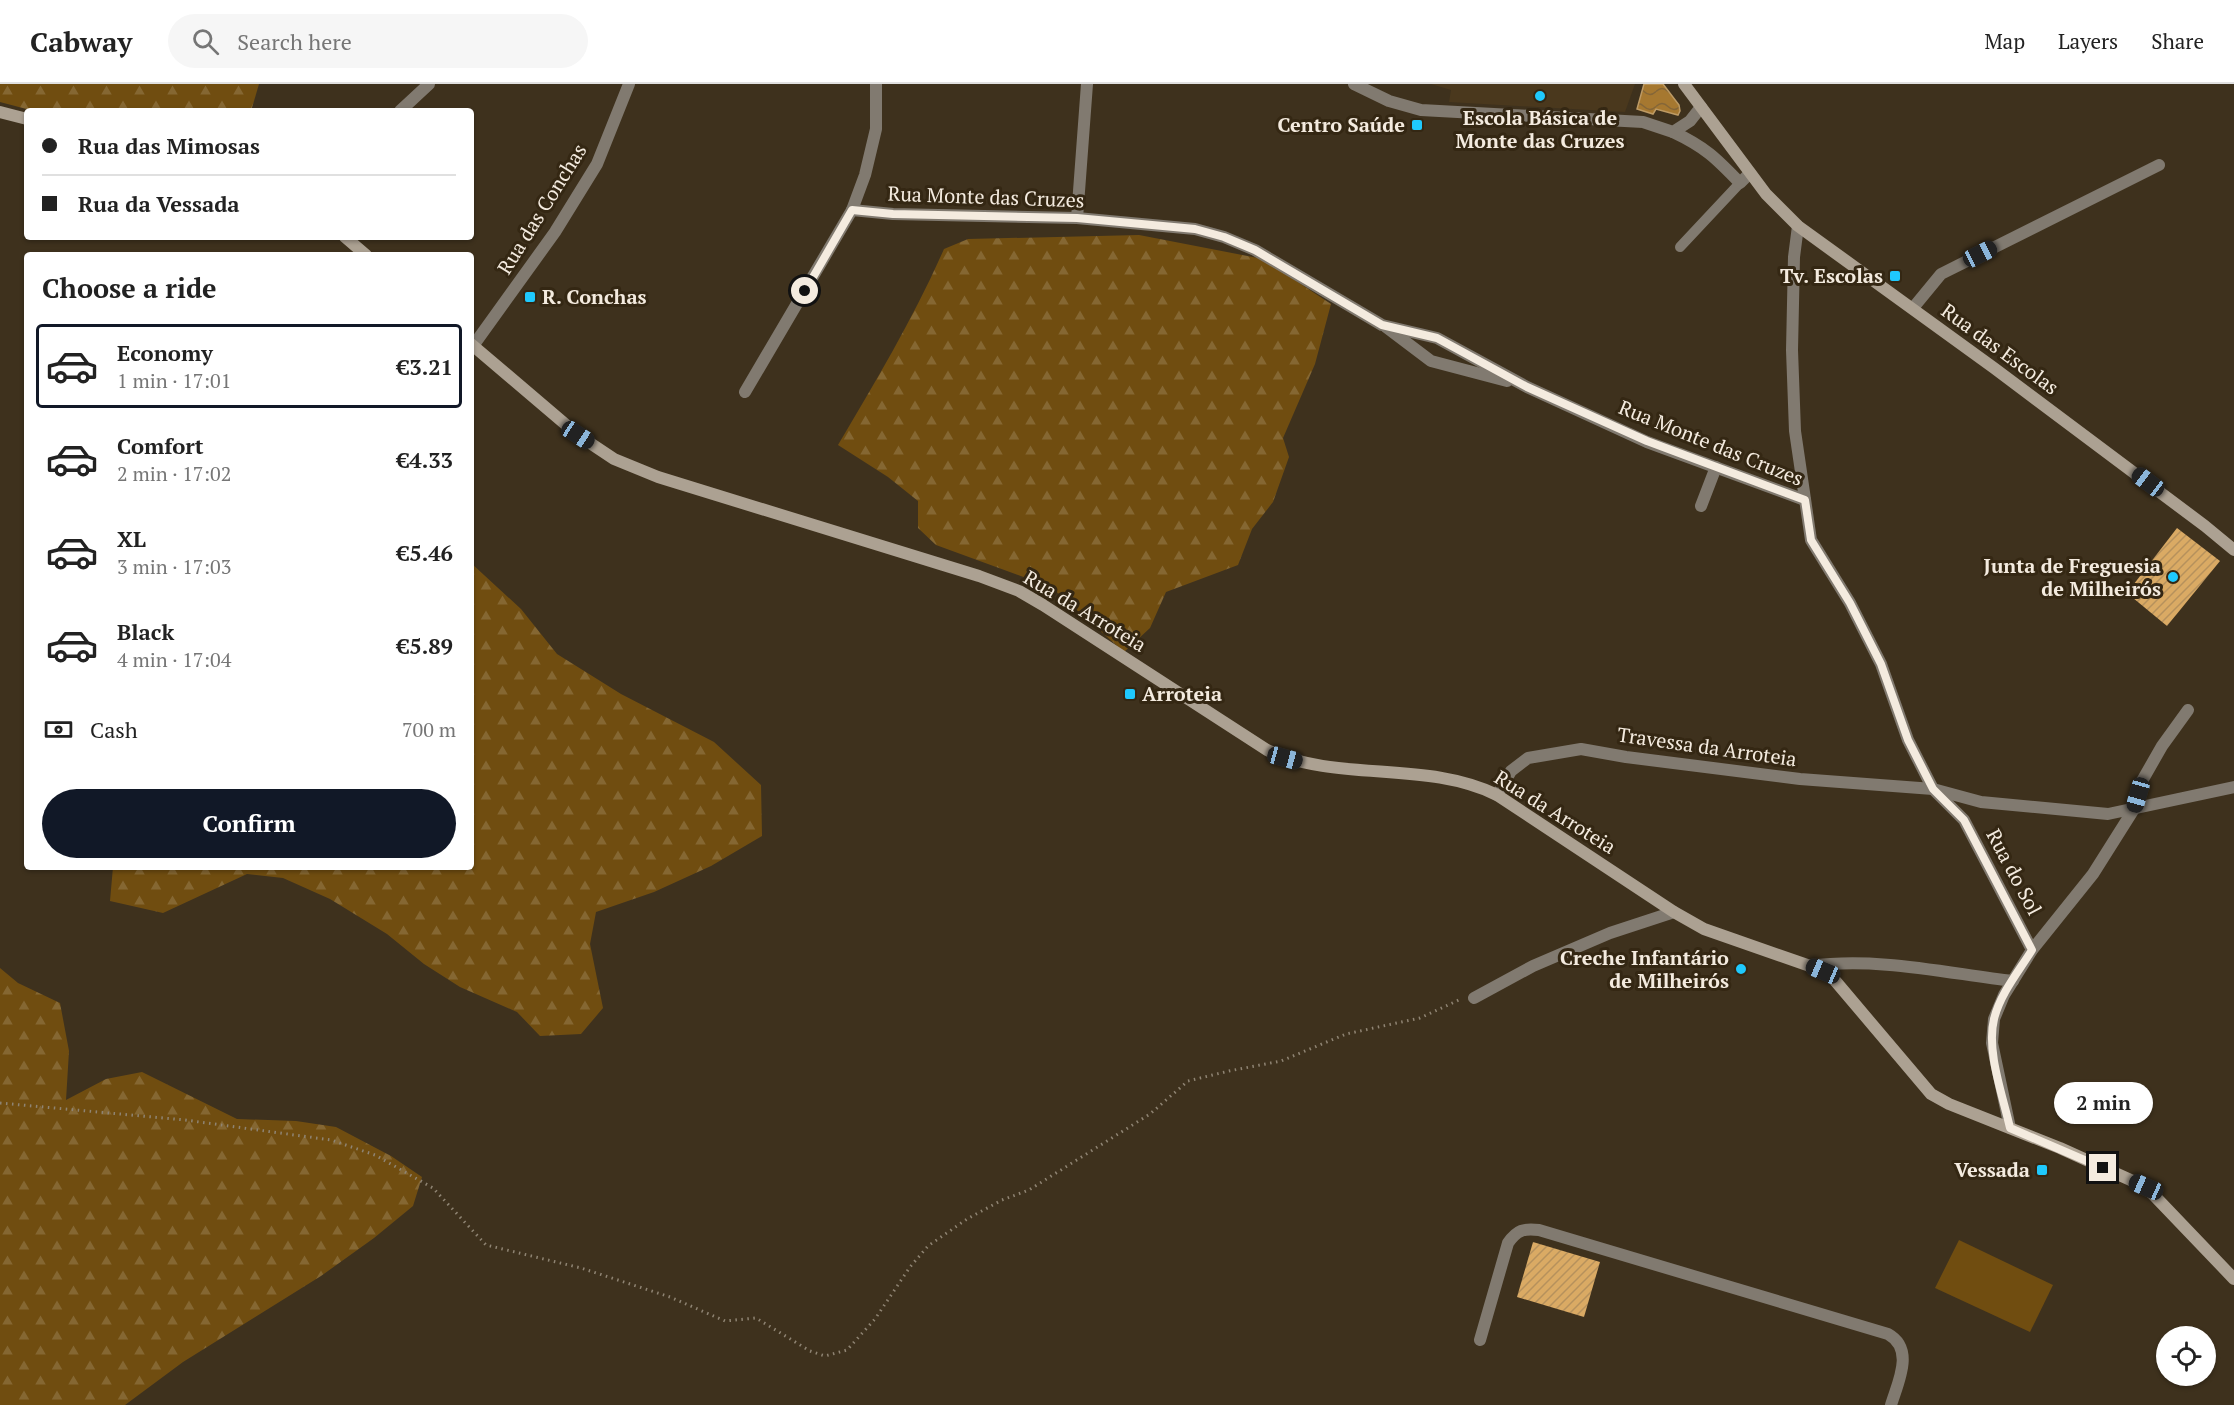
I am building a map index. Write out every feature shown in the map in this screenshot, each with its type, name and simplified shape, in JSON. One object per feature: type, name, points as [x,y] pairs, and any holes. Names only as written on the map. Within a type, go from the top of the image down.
[{"type":"main road","name":"Rua das Escolas","points":[[1684,84],[1766,194],[1798,226],[1913,308],[2205,525],[2234,550]]},
{"type":"main road","points":[[0,112],[24,117]]},
{"type":"main road","points":[[348,240],[362,252]]},
{"type":"main road","name":"Rua da Arroteia","points":[[474,347],[578,435],[614,459],[658,477],[980,576],[1019,591],[1267,750],[1285,758],[1308,764],[1440,778],[1481,788],[1497,795],[1674,912],[1704,929],[1810,966],[1832,977],[1931,1094],[1949,1104],[2146,1187],[2234,1279]]},
{"type":"street","points":[[403,108],[429,84]]},
{"type":"street","name":"Rua das Conchas","points":[[474,342],[555,232],[597,164],[629,84]]},
{"type":"street","points":[[745,392],[852,210],[865,175],[876,129],[876,84]]},
{"type":"street","points":[[1077,218],[1087,84]]},
{"type":"street","points":[[1354,84],[1389,101],[1421,110],[1642,122],[1673,132],[1698,144],[1716,157],[1740,183],[1750,172]]},
{"type":"street","points":[[1673,132],[1690,121],[1701,107]]},
{"type":"street","points":[[1913,308],[1941,274],[2159,165]]},
{"type":"street","name":"Rua Monte das Cruzes","points":[[852,210],[893,214],[1077,218],[1195,229],[1224,237],[1255,250],[1382,325],[1431,361],[1527,387]]},
{"type":"street","points":[[1798,226],[1794,257],[1792,350],[1795,431],[1805,500]]},
{"type":"street","name":"Rua Monte das Cruzes","points":[[1382,325],[1437,338],[1527,387],[1647,441],[1805,500],[1811,540],[1850,603],[1881,664],[1908,740],[1933,789]]},
{"type":"street","points":[[1701,506],[1716,467]]},
{"type":"street","points":[[2010,1128],[1992,1043],[1994,1019],[2032,950],[2094,874],[2134,809],[2142,781],[2162,746],[2188,710]]},
{"type":"street","name":"Travessa da Arroteia","points":[[1497,795],[1511,771],[1528,758],[1581,749],[1626,757],[1800,779],[1933,789]]},
{"type":"street","points":[[1933,789],[1982,802],[2108,814],[2234,788]]},
{"type":"street","name":"Rua do Sol","points":[[1933,789],[1964,820],[2032,950]]},
{"type":"street","points":[[1474,998],[1533,966],[1599,938],[1674,912]]},
{"type":"street","points":[[1810,966],[1840,962],[1884,963],[2013,981]]},
{"type":"street","points":[[1480,1340],[1508,1243],[1515,1233],[1526,1229],[1539,1230],[1888,1334],[1901,1346],[1902,1356],[1902,1368],[1891,1405]]},
{"type":"lane","points":[[1680,247],[1740,183]]},
{"type":"path","points":[[0,1103],[184,1119],[331,1140],[375,1155],[433,1188],[486,1245],[581,1268],[670,1297],[725,1321],[756,1318],[810,1351],[825,1356],[847,1350],[875,1319],[910,1266],[928,1246],[967,1219],[1002,1200],[1029,1190],[1150,1114],[1188,1081],[1281,1061],[1346,1034],[1420,1017],[1463,999],[1474,998]]},
{"type":"shaded area","name":"Escola Básica de Monte das Cruzes","points":[[1431,84],[1635,84],[1625,112],[1449,102],[1451,90]]},
{"type":"green space","points":[[0,84],[259,84],[252,108],[24,108],[0,102]]},
{"type":"green space","points":[[1139,235],[1263,259],[1331,304],[1315,364],[1283,438],[1289,457],[1273,502],[1252,529],[1238,565],[1166,592],[1150,628],[1124,652],[1051,587],[936,545],[918,528],[918,501],[888,477],[838,445],[907,324],[944,249],[968,239]]},
{"type":"green space","points":[[474,566],[521,609],[557,654],[621,694],[714,742],[761,785],[762,836],[711,866],[654,892],[596,912],[590,944],[603,1008],[581,1034],[540,1036],[517,1012],[460,987],[424,964],[387,934],[330,899],[283,878],[247,874],[163,913],[110,901],[113,870],[474,870]]},
{"type":"green space","points":[[0,968],[18,983],[60,1003],[69,1051],[66,1100],[106,1079],[142,1072],[237,1119],[296,1121],[336,1127],[391,1156],[422,1177],[413,1206],[374,1238],[321,1276],[183,1362],[125,1405],[0,1405]]},
{"type":"green space","points":[[1959,1240],[2053,1285],[2030,1332],[1935,1288]]},
{"type":"water","points":[[1644,84],[1663,84],[1679,105],[1678,115],[1656,109],[1653,114],[1637,109]]},
{"type":"building","name":"Junta de Freguesia de Milheirós","points":[[2177,528],[2220,561],[2167,626],[2127,593]]},
{"type":"building","points":[[1533,1242],[1600,1262],[1584,1317],[1517,1297]]},
{"type":"place","name":"Escola Básica de Monte das Cruzes","points":[[1540,96]]},
{"type":"place","name":"Centro Saúde","points":[[1417,125]]},
{"type":"place","name":"Tv. Escolas","points":[[1895,276]]},
{"type":"place","name":"R. Conchas","points":[[530,297]]},
{"type":"place","name":"Junta de Freguesia de Milheirós","points":[[2173,577]]},
{"type":"place","name":"Arroteia","points":[[1130,694]]},
{"type":"place","name":"Creche Infantário de Milheirós","points":[[1741,969]]},
{"type":"place","name":"Vessada","points":[[2042,1170]]},
{"type":"route","points":[[805,291],[852,210],[893,214],[1077,218],[1195,229],[1224,237],[1255,250],[1382,325],[1437,338],[1527,387],[1647,441],[1805,500],[1811,540],[1850,603],[1881,664],[1908,740],[1933,789],[1964,820],[2032,950],[2004,995],[1994,1019],[1992,1043],[1994,1058],[2010,1128],[2103,1168]]}]
